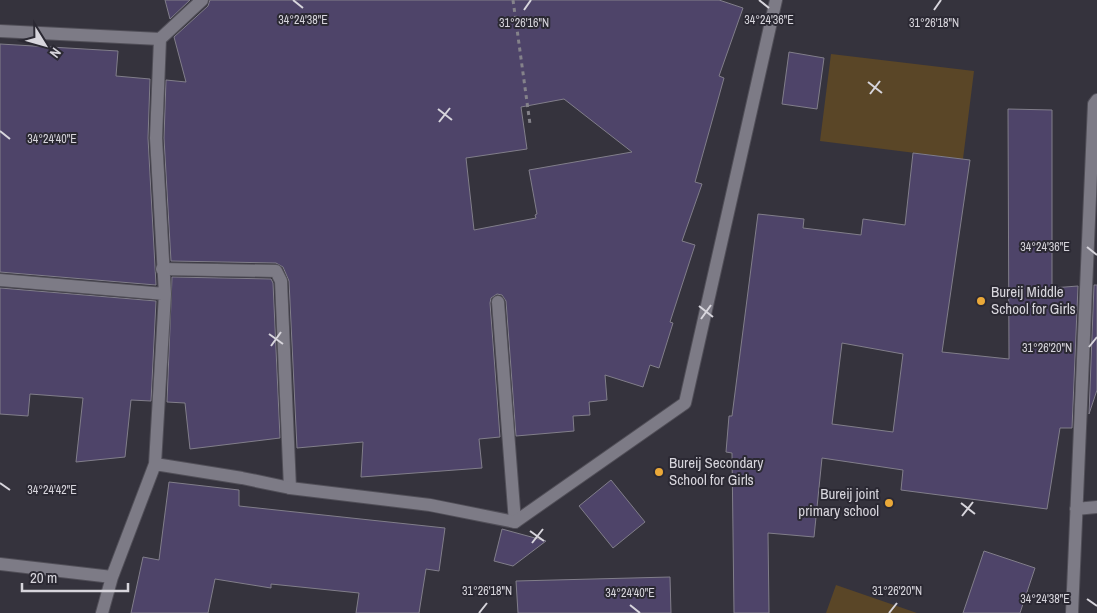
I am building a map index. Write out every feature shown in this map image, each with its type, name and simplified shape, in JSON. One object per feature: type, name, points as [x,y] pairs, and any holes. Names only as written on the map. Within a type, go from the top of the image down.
[{"type":"street","points":[[102,613],[112,577],[154,464],[166,294],[162,269],[156,138],[160,40],[202,0]]},
{"type":"street","points":[[154,464],[290,488],[430,505],[515,522],[685,403],[776,0]]},
{"type":"street","points":[[0,30],[160,40]]},
{"type":"street","points":[[1072,613],[1094,104],[1097,100]]},
{"type":"street","points":[[162,269],[276,271],[281,281],[290,488]]},
{"type":"street","points":[[0,280],[166,294]]},
{"type":"street","points":[[498,302],[515,522]]},
{"type":"street","points":[[1076,509],[1097,507]]},
{"type":"street","points":[[0,564],[112,577]]},
{"type":"path","points":[[513,0],[530,124]]},
{"type":"shaded area","points":[[831,54],[974,71],[963,159],[820,141]]},
{"type":"shaded area","points":[[836,585],[917,613],[826,613]]},
{"type":"building","points":[[165,0],[190,0],[170,19]]},
{"type":"building","points":[[210,0],[719,0],[743,8],[719,76],[724,78],[695,182],[702,184],[682,241],[695,245],[670,322],[673,323],[659,368],[650,365],[643,387],[605,375],[607,400],[589,402],[590,415],[573,416],[574,431],[516,436],[506,301],[502,295],[497,294],[491,298],[490,303],[500,437],[479,439],[482,468],[361,477],[363,442],[297,448],[289,281],[283,267],[276,263],[171,261],[164,138],[166,80],[186,82],[174,37],[208,6]],"holes":[[[564,99],[632,152],[529,170],[537,214],[535,215],[536,218],[474,230],[466,158],[527,149],[521,107]]]},
{"type":"building","points":[[0,44],[118,51],[116,76],[150,79],[148,138],[156,285],[0,272]]},
{"type":"building","points":[[789,52],[824,58],[817,109],[782,104]]},
{"type":"building","points":[[1008,109],[1052,110],[1052,288],[1078,286],[1072,428],[1060,428],[1047,509],[901,490],[903,470],[822,458],[814,537],[768,533],[769,613],[734,613],[732,453],[726,452],[729,416],[732,416],[758,214],[804,219],[803,228],[861,235],[863,219],[905,225],[913,153],[970,160],[942,352],[1009,359]],"holes":[[[842,343],[903,354],[893,432],[832,424]]]},
{"type":"building","points":[[172,277],[271,279],[273,283],[280,438],[190,449],[185,403],[167,402]]},
{"type":"building","points":[[1094,285],[1097,285],[1097,390],[1089,414]]},
{"type":"building","points":[[0,288],[156,301],[151,401],[131,400],[125,457],[76,462],[83,398],[30,394],[28,416],[0,414]]},
{"type":"building","points":[[611,480],[645,522],[613,548],[579,506]]},
{"type":"building","points":[[169,482],[239,490],[239,506],[445,528],[439,571],[426,569],[419,613],[356,613],[359,593],[271,584],[271,588],[215,579],[208,613],[131,613],[143,557],[159,560]]},
{"type":"building","points":[[502,529],[546,541],[513,566],[494,561]]},
{"type":"building","points":[[984,551],[1035,568],[1020,613],[963,613]]},
{"type":"building","points":[[670,577],[671,613],[518,613],[516,581]]},
{"type":"place","name":"Bureij Middle School for Girls","points":[[981,301]]},
{"type":"place","name":"Bureij Secondary School for Girls","points":[[659,472]]},
{"type":"place","name":"Bureij joint primary school","points":[[889,503]]}]
